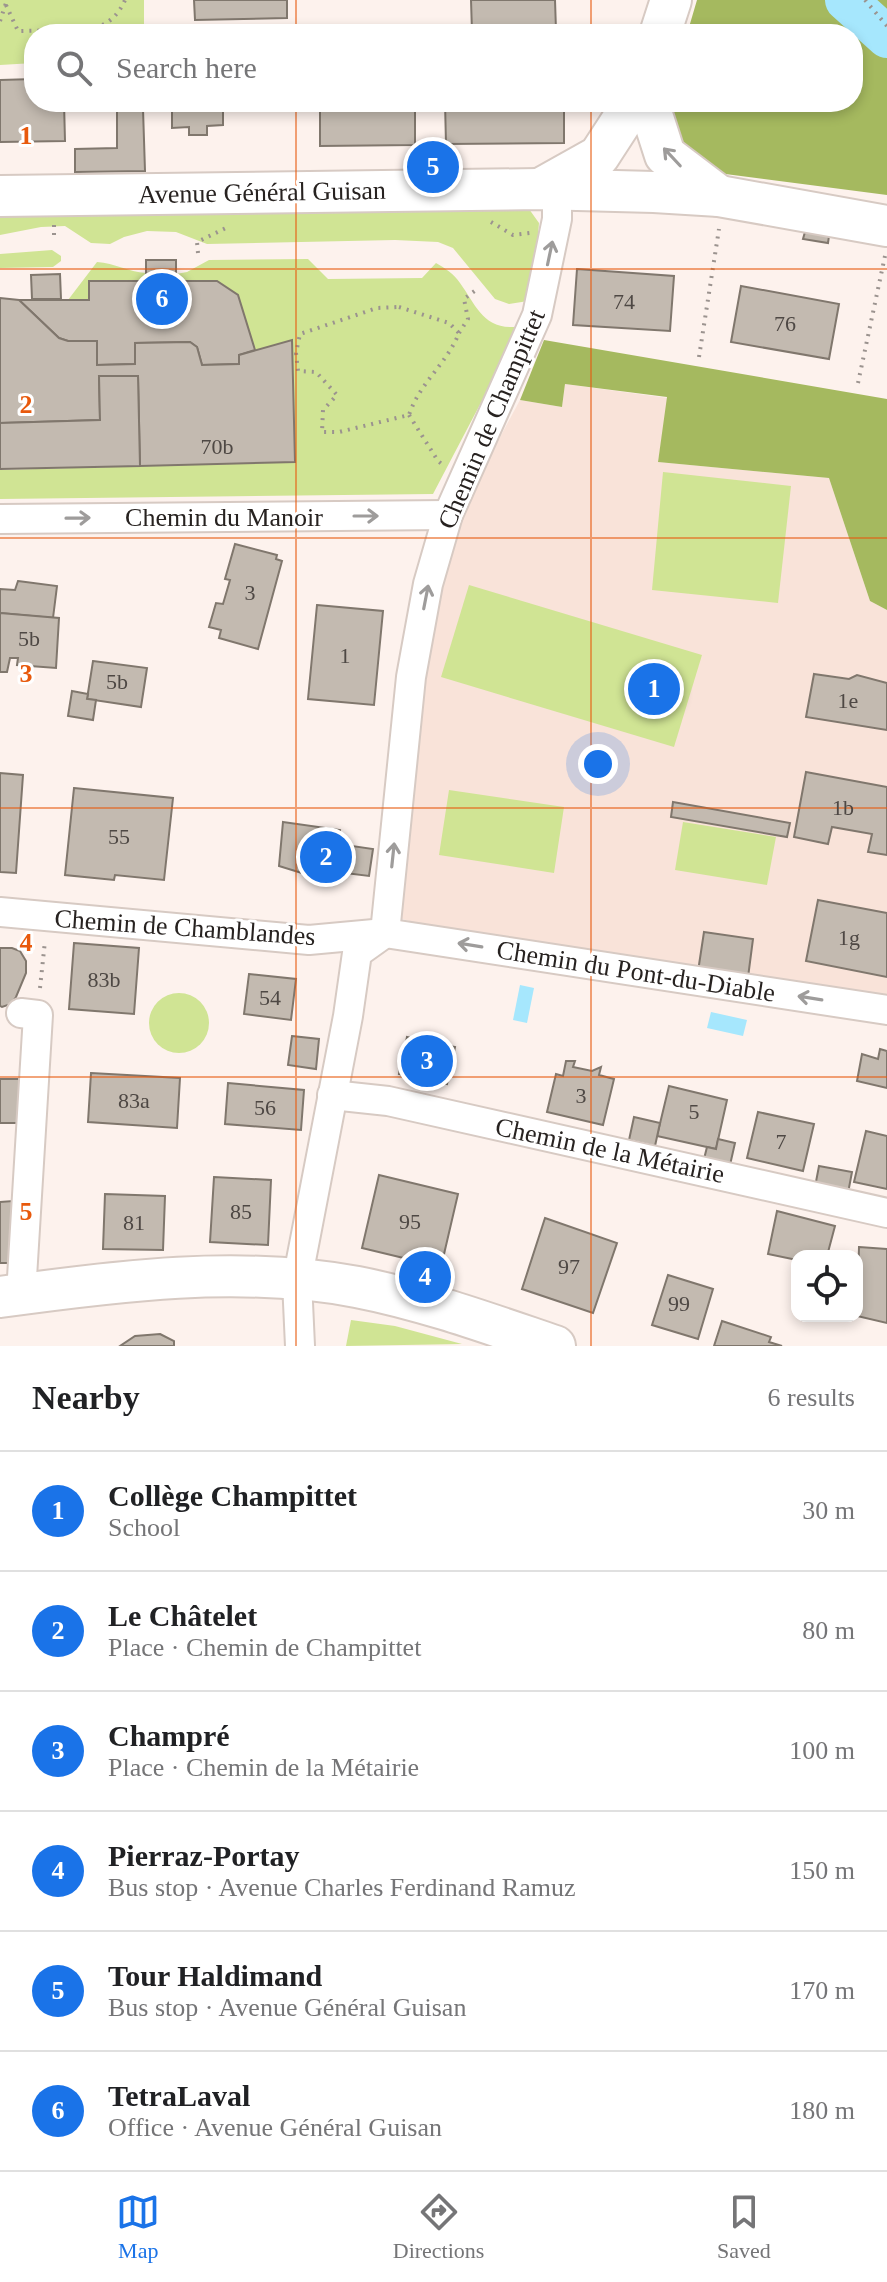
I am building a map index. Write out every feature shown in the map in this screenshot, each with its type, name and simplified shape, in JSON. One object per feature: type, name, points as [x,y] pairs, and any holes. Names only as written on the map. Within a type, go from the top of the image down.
[{"type":"street","points":[[663,24],[671,0]]},
{"type":"street","points":[[548,190],[599,156],[628,112]]},
{"type":"street","points":[[620,191],[638,112]]},
{"type":"street","points":[[651,112],[665,155],[720,207]]},
{"type":"street","name":"Chemin de Champittet","points":[[385,933],[411,677],[428,584],[448,515],[537,315],[557,219],[548,190]]},
{"type":"street","name":"Avenue Général Guisan","points":[[0,196],[620,191],[720,207],[887,226]]},
{"type":"street","name":"Chemin du Manoir","points":[[0,519],[448,515]]},
{"type":"street","name":"Chemin de Chamblandes","points":[[0,912],[309,940],[385,933]]},
{"type":"street","points":[[300,1346],[297,1281],[348,1016],[357,953],[385,933]]},
{"type":"street","name":"Chemin du Pont-du-Diable","points":[[385,933],[887,1010]]},
{"type":"street","points":[[29,1014],[10,1296],[113,1282],[180,1277],[297,1281],[356,1287],[444,1309],[555,1346]]},
{"type":"street","name":"Chemin de la Métairie","points":[[332,1095],[388,1101],[887,1213]]},
{"type":"path","points":[[107,24],[125,0]]},
{"type":"path","points":[[865,0],[887,26]]},
{"type":"path","points":[[6,3],[18,31],[24,31]]},
{"type":"path","points":[[0,21],[6,3]]},
{"type":"path","points":[[699,357],[720,207]]},
{"type":"path","points":[[54,222],[54,238]]},
{"type":"path","points":[[198,253],[197,242],[235,223]]},
{"type":"path","points":[[858,383],[886,250]]},
{"type":"path","points":[[463,481],[438,461],[409,415],[415,395],[451,351],[468,319],[464,299],[476,290]]},
{"type":"path","points":[[409,415],[339,432],[322,432],[323,410],[337,395],[316,372],[298,371],[296,353],[300,334],[377,308],[399,307],[449,323],[459,333]]},
{"type":"path","points":[[29,1014],[47,917]]},
{"type":"shaded area","points":[[565,384],[668,398],[658,462],[829,478],[870,601],[887,610],[887,1005],[468,938],[399,918],[425,644],[455,521],[520,400],[562,407]]},
{"type":"green space","points":[[0,0],[144,0],[144,24],[24,24],[24,64],[0,65]]},
{"type":"green space","points":[[697,0],[887,0],[887,195],[710,172],[673,142],[670,112],[863,112],[863,24],[690,24]]},
{"type":"green space","points":[[529,209],[539,223],[528,301],[509,304],[495,299],[453,248],[438,242],[207,244],[176,232],[147,231],[110,244],[91,243],[65,226],[0,235],[0,215]]},
{"type":"green space","points":[[52,250],[61,256],[61,261],[53,267],[0,268],[0,254]]},
{"type":"green space","points":[[308,259],[328,279],[422,278],[436,263],[455,277],[488,320],[504,327],[515,327],[518,332],[433,494],[0,499],[0,470],[295,462],[292,341],[255,350],[238,295],[217,281],[176,280],[176,274],[187,272],[209,260]]},
{"type":"green space","points":[[97,262],[146,273],[146,281],[89,281],[89,300],[68,300]]},
{"type":"green space","points":[[544,340],[887,399],[887,610],[870,601],[829,478],[658,462],[667,397],[565,384],[562,407],[520,400]]},
{"type":"green space","points":[[663,472],[791,486],[778,603],[652,590]]},
{"type":"green space","points":[[469,585],[702,655],[674,747],[441,677]]},
{"type":"green space","points":[[449,790],[564,807],[554,873],[439,855]]},
{"type":"green space","points":[[683,822],[776,837],[767,885],[675,870]]},
{"type":"green space","points":[[179,993],[190,995],[200,1002],[207,1012],[207,1034],[200,1044],[190,1051],[179,1053],[168,1051],[158,1044],[151,1034],[149,1023],[151,1012],[158,1002],[168,995]]},
{"type":"green space","points":[[351,1320],[395,1326],[462,1344],[346,1346]]},
{"type":"water","points":[[520,985],[534,988],[527,1023],[513,1020]]},
{"type":"water","points":[[711,1012],[747,1020],[743,1036],[707,1028]]},
{"type":"building","points":[[194,0],[287,0],[287,18],[195,20]]},
{"type":"building","points":[[471,0],[555,0],[556,24],[472,24]]},
{"type":"building","points":[[24,79],[24,112],[64,112],[65,141],[0,142],[0,80]]},
{"type":"building","points":[[117,112],[143,112],[145,171],[75,172],[75,149],[117,148]]},
{"type":"building","points":[[172,112],[223,112],[223,125],[207,126],[207,135],[189,135],[189,127],[172,128]]},
{"type":"building","points":[[320,112],[415,112],[415,145],[320,146]]},
{"type":"building","points":[[445,112],[564,112],[564,143],[446,144]]},
{"type":"building","points":[[805,232],[829,236],[828,243],[803,239]]},
{"type":"building","points":[[146,260],[176,260],[176,280],[146,281]]},
{"type":"building","points":[[577,269],[674,276],[670,331],[573,325]]},
{"type":"building","points":[[60,274],[61,299],[32,299],[31,275]]},
{"type":"building","points":[[89,281],[217,281],[238,295],[255,350],[239,355],[239,364],[202,365],[197,347],[190,342],[135,343],[135,364],[97,365],[97,341],[59,338],[19,300],[89,300]]},
{"type":"building","points":[[741,286],[839,304],[829,359],[731,342]]},
{"type":"building","points":[[0,298],[19,300],[59,338],[97,341],[97,365],[135,364],[135,343],[190,342],[197,347],[202,365],[239,364],[239,355],[292,340],[295,462],[140,466],[138,376],[99,376],[100,420],[0,423]]},
{"type":"building","points":[[99,376],[138,376],[140,466],[0,469],[0,423],[100,420]]},
{"type":"building","points":[[235,544],[277,555],[276,559],[282,561],[258,649],[219,638],[221,630],[209,627],[216,603],[223,604],[230,580],[225,579]]},
{"type":"building","points":[[18,581],[57,586],[53,618],[0,613],[0,589],[15,590]]},
{"type":"building","points":[[317,605],[383,611],[374,705],[308,699]]},
{"type":"building","points":[[0,613],[59,618],[56,668],[17,665],[18,658],[10,658],[7,672],[0,672]]},
{"type":"building","points":[[93,661],[147,668],[141,707],[87,699]]},
{"type":"building","points":[[814,674],[849,679],[857,675],[887,683],[887,730],[806,717]]},
{"type":"building","points":[[72,691],[88,694],[87,699],[96,700],[93,720],[68,716]]},
{"type":"building","points":[[806,772],[887,787],[887,855],[868,852],[872,834],[832,827],[828,844],[794,837]]},
{"type":"building","points":[[0,773],[23,775],[16,873],[0,872]]},
{"type":"building","points":[[74,788],[173,798],[164,880],[115,875],[114,880],[65,875]]},
{"type":"building","points":[[673,802],[790,823],[787,837],[671,817]]},
{"type":"building","points":[[283,822],[340,830],[338,844],[373,849],[369,876],[321,870],[308,875],[279,866]]},
{"type":"building","points":[[818,900],[887,913],[887,977],[806,961]]},
{"type":"building","points":[[704,932],[753,939],[747,985],[697,978]]},
{"type":"building","points":[[74,943],[139,948],[134,1014],[69,1009]]},
{"type":"building","points":[[0,948],[20,951],[26,961],[26,973],[16,997],[11,1004],[2,1007],[0,1006]]},
{"type":"building","points":[[249,974],[296,979],[291,1020],[244,1014]]},
{"type":"building","points":[[292,1036],[319,1039],[316,1069],[288,1065]]},
{"type":"building","points":[[407,1037],[455,1047],[447,1084],[399,1074]]},
{"type":"building","points":[[880,1049],[887,1051],[887,1088],[857,1081],[862,1054],[878,1059]]},
{"type":"building","points":[[566,1061],[575,1061],[573,1067],[592,1071],[601,1067],[599,1075],[614,1079],[603,1125],[547,1112],[556,1074],[563,1076]]},
{"type":"building","points":[[91,1073],[180,1078],[177,1128],[88,1122]]},
{"type":"building","points":[[0,1079],[22,1079],[21,1123],[0,1123]]},
{"type":"building","points":[[228,1083],[304,1090],[301,1130],[225,1124]]},
{"type":"building","points":[[669,1086],[727,1100],[716,1149],[657,1136]]},
{"type":"building","points":[[758,1112],[814,1124],[803,1171],[747,1158]]},
{"type":"building","points":[[634,1117],[660,1123],[655,1146],[629,1140]]},
{"type":"building","points":[[866,1131],[887,1136],[887,1189],[854,1182]]},
{"type":"building","points":[[718,1139],[735,1143],[730,1165],[704,1159],[707,1147],[716,1149]]},
{"type":"building","points":[[819,1166],[852,1172],[848,1193],[815,1187]]},
{"type":"building","points":[[379,1175],[458,1194],[441,1267],[362,1248]]},
{"type":"building","points":[[214,1177],[271,1180],[268,1245],[210,1242]]},
{"type":"building","points":[[105,1194],[165,1196],[163,1250],[103,1249]]},
{"type":"building","points":[[13,1201],[15,1263],[0,1263],[0,1202]]},
{"type":"building","points":[[777,1211],[835,1226],[829,1250],[791,1250],[791,1259],[768,1254]]},
{"type":"building","points":[[545,1218],[617,1243],[593,1313],[522,1289]]},
{"type":"building","points":[[859,1247],[887,1249],[887,1323],[863,1317],[863,1250],[859,1250]]},
{"type":"building","points":[[668,1275],[713,1289],[698,1339],[652,1325]]},
{"type":"building","points":[[722,1321],[771,1337],[769,1342],[782,1346],[714,1346]]},
{"type":"building","points":[[160,1334],[174,1341],[174,1346],[120,1346],[135,1336]]},
{"type":"waterway","points":[[846,0],[887,37]]},
{"type":"place","name":"Tour Haldimand","points":[[433,167]]},
{"type":"place","name":"TetraLaval","points":[[162,299]]},
{"type":"place","name":"Collège Champittet","points":[[654,689]]},
{"type":"place","name":"Le Châtelet","points":[[326,857]]},
{"type":"place","name":"Champré","points":[[427,1061]]},
{"type":"place","name":"Pierraz-Portay","points":[[425,1277]]}]
